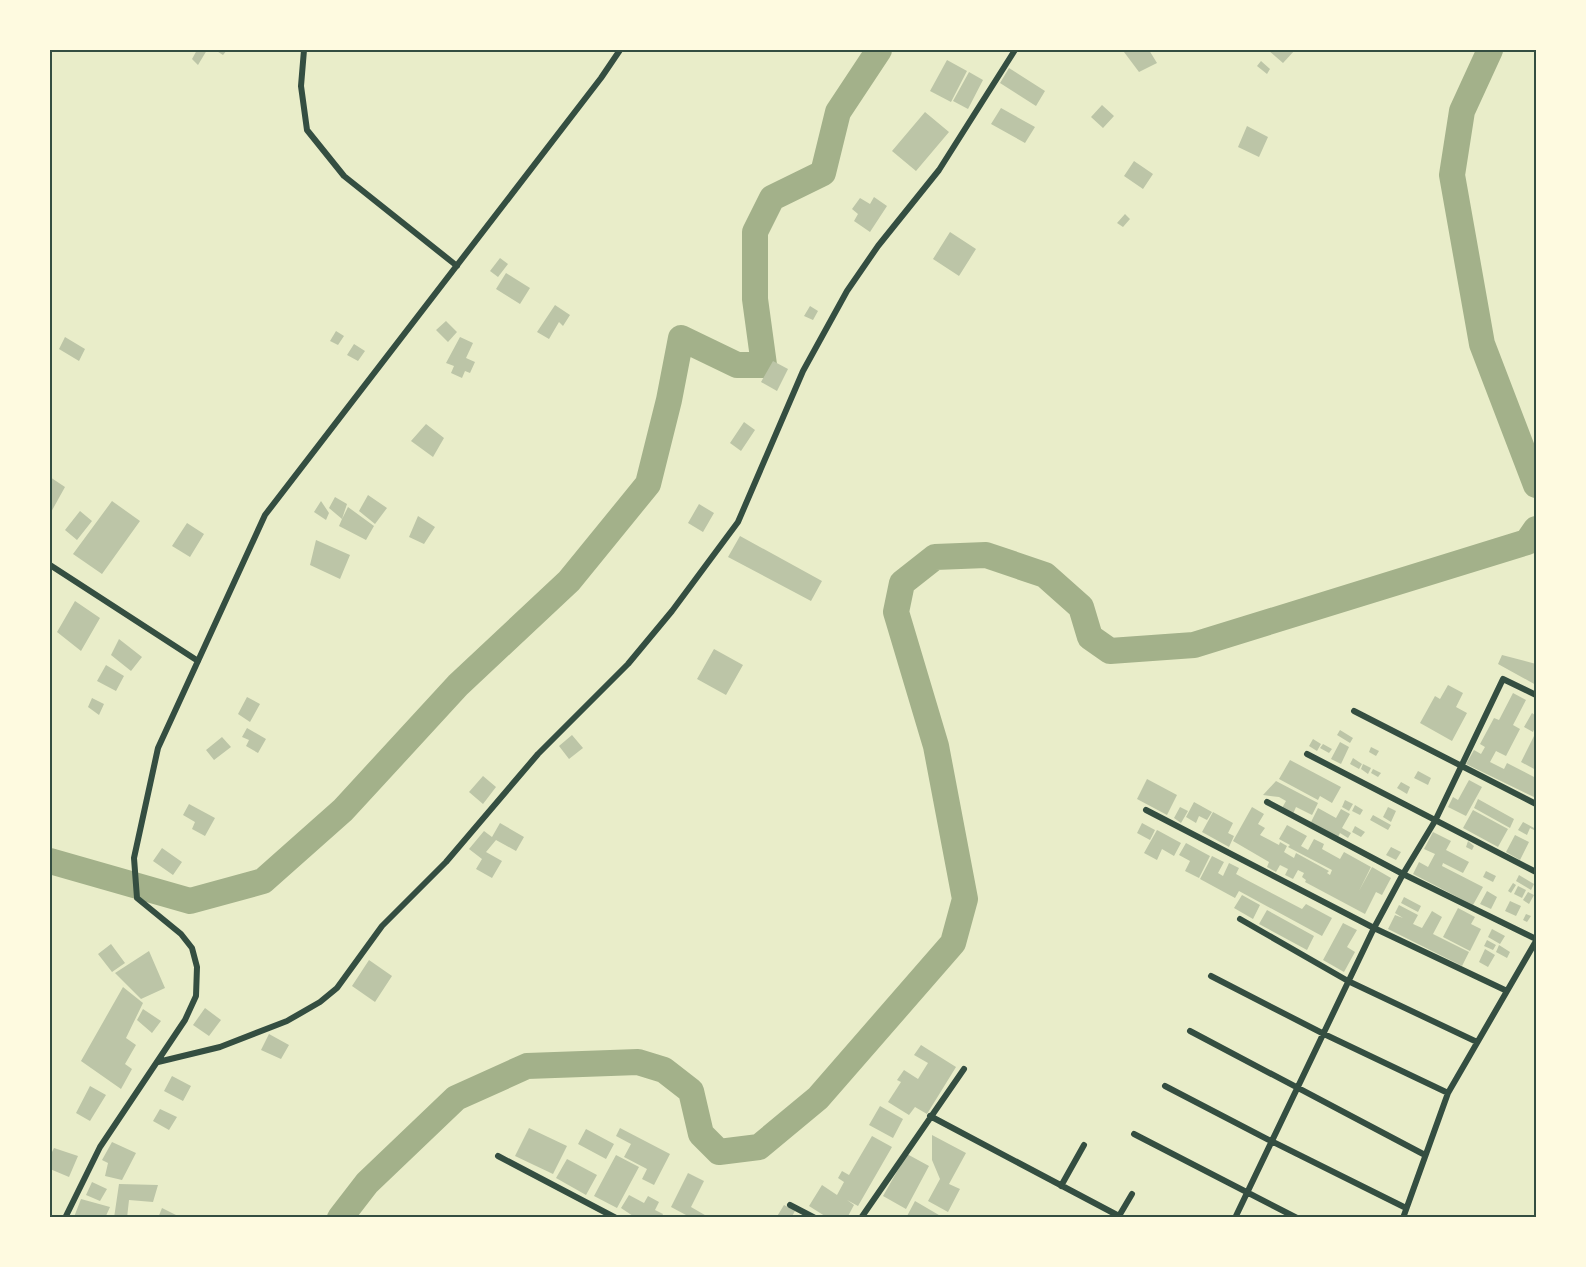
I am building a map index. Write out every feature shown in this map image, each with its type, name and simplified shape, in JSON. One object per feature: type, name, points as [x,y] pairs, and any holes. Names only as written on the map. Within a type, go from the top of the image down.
[{"type":"street","points":[[304,50],[301,86],[307,130],[344,176],[457,266]]},
{"type":"street","points":[[65,1218],[100,1148],[185,1020],[196,996],[197,967],[192,948],[181,934],[137,898],[134,858],[158,748],[265,515],[601,78],[620,50]]},
{"type":"street","points":[[157,1062],[220,1047],[287,1021],[320,1002],[337,988],[382,926],[446,862],[538,754],[628,663],[672,611],[738,522],[803,371],[847,291],[878,246],[939,170],[1015,50]]},
{"type":"street","points":[[50,565],[198,661]]},
{"type":"street","points":[[1235,1218],[1374,928],[1435,821],[1503,679],[1536,695]]},
{"type":"street","points":[[1354,711],[1536,804]]},
{"type":"street","points":[[1307,754],[1536,872]]},
{"type":"street","points":[[1267,802],[1536,943],[1448,1093],[1403,1218]]},
{"type":"street","points":[[1146,810],[1374,928],[1507,991]]},
{"type":"street","points":[[1240,919],[1348,981],[1477,1042]]},
{"type":"street","points":[[1211,976],[1324,1034],[1448,1093]]},
{"type":"street","points":[[1190,1031],[1425,1155]]},
{"type":"street","points":[[861,1218],[964,1069]]},
{"type":"street","points":[[1165,1086],[1406,1208]]},
{"type":"street","points":[[930,1116],[1119,1216],[1132,1194]]},
{"type":"street","points":[[1134,1134],[1297,1218]]},
{"type":"street","points":[[1061,1186],[1084,1145]]},
{"type":"street","points":[[498,1156],[616,1218]]},
{"type":"street","points":[[790,1204],[815,1218]]},
{"type":"building","points":[[197,50],[207,50],[198,65],[192,59]]},
{"type":"building","points":[[215,50],[227,50],[223,55]]},
{"type":"building","points":[[1149,50],[1157,63],[1139,72],[1124,52]]},
{"type":"building","points":[[1268,50],[1295,50],[1283,63]]},
{"type":"building","points":[[947,60],[967,71],[951,102],[930,91]]},
{"type":"building","points":[[1261,61],[1270,69],[1267,74],[1257,66]]},
{"type":"building","points":[[1009,68],[1045,91],[1036,106],[1000,83]]},
{"type":"building","points":[[969,72],[983,80],[968,109],[953,101]]},
{"type":"building","points":[[1102,105],[1114,116],[1103,128],[1091,117]]},
{"type":"building","points":[[1001,108],[1035,127],[1025,143],[991,124]]},
{"type":"building","points":[[925,112],[949,132],[916,171],[892,151]]},
{"type":"building","points":[[1247,126],[1268,137],[1259,157],[1238,147]]},
{"type":"building","points":[[1134,161],[1153,174],[1143,189],[1124,176]]},
{"type":"building","points":[[874,197],[887,206],[870,232],[854,221],[858,214],[852,209],[860,198],[870,204]]},
{"type":"building","points":[[1125,214],[1130,219],[1123,227],[1117,223]]},
{"type":"building","points":[[950,232],[976,249],[959,276],[933,259]]},
{"type":"building","points":[[500,258],[508,264],[498,277],[490,271]]},
{"type":"building","points":[[506,273],[530,288],[520,304],[496,289]]},
{"type":"building","points":[[555,305],[570,315],[563,326],[559,322],[549,339],[537,332]]},
{"type":"building","points":[[810,306],[818,311],[813,320],[804,316]]},
{"type":"building","points":[[446,321],[457,332],[448,342],[436,330]]},
{"type":"building","points":[[336,331],[344,336],[338,345],[330,341]]},
{"type":"building","points":[[65,337],[85,349],[79,361],[59,349]]},
{"type":"building","points":[[460,337],[473,343],[466,358],[475,362],[470,373],[465,371],[462,378],[451,373],[454,366],[446,363]]},
{"type":"building","points":[[354,344],[365,351],[358,361],[347,355]]},
{"type":"building","points":[[773,361],[788,369],[777,391],[761,382]]},
{"type":"building","points":[[744,422],[755,430],[741,451],[730,443]]},
{"type":"building","points":[[426,424],[444,438],[433,457],[411,441]]},
{"type":"building","points":[[50,477],[65,487],[50,514]]},
{"type":"building","points":[[368,495],[387,508],[375,524],[359,511]]},
{"type":"building","points":[[335,497],[347,504],[342,519],[329,508]]},
{"type":"building","points":[[112,501],[140,521],[102,574],[73,554]]},
{"type":"building","points":[[321,501],[329,513],[326,520],[314,512]]},
{"type":"building","points":[[699,504],[714,513],[703,532],[688,523]]},
{"type":"building","points":[[348,507],[374,526],[366,540],[339,526]]},
{"type":"building","points":[[80,511],[92,521],[77,540],[65,530]]},
{"type":"building","points":[[418,516],[435,527],[424,544],[409,537]]},
{"type":"building","points":[[187,523],[204,534],[190,557],[172,546]]},
{"type":"building","points":[[740,536],[822,581],[811,601],[728,557]]},
{"type":"building","points":[[316,540],[350,555],[340,579],[310,565]]},
{"type":"building","points":[[75,601],[100,618],[81,651],[57,632]]},
{"type":"building","points":[[119,639],[142,657],[131,671],[111,655]]},
{"type":"building","points":[[714,649],[743,665],[726,695],[697,679]]},
{"type":"building","points":[[1502,655],[1536,664],[1536,685],[1498,664]]},
{"type":"building","points":[[106,665],[124,676],[116,691],[97,681]]},
{"type":"building","points":[[1448,685],[1463,693],[1456,707],[1467,713],[1452,741],[1420,723],[1435,696],[1440,699]]},
{"type":"building","points":[[1513,693],[1526,700],[1513,725],[1520,729],[1506,756],[1496,751],[1490,762],[1504,769],[1507,763],[1536,778],[1536,798],[1466,764],[1474,750],[1481,754],[1485,747],[1480,744],[1494,718],[1499,720]]},
{"type":"building","points":[[247,697],[260,704],[250,722],[238,714]]},
{"type":"building","points":[[92,698],[104,704],[99,715],[88,707]]},
{"type":"building","points":[[1532,713],[1536,716],[1533,732],[1524,727]]},
{"type":"building","points":[[247,728],[266,739],[258,753],[246,746],[249,740],[242,737]]},
{"type":"building","points":[[1340,730],[1353,738],[1350,743],[1337,735]]},
{"type":"building","points":[[1536,732],[1536,770],[1521,762]]},
{"type":"building","points":[[572,735],[583,748],[569,759],[559,746]]},
{"type":"building","points":[[222,737],[231,747],[214,760],[206,750]]},
{"type":"building","points":[[1313,739],[1321,744],[1317,751],[1309,746]]},
{"type":"building","points":[[1340,742],[1349,747],[1341,764],[1331,759]]},
{"type":"building","points":[[1323,744],[1332,749],[1329,753],[1320,748]]},
{"type":"building","points":[[1371,747],[1379,751],[1376,756],[1369,752]]},
{"type":"building","points":[[1353,758],[1362,764],[1359,769],[1350,764]]},
{"type":"building","points":[[1290,760],[1341,787],[1332,803],[1320,796],[1318,800],[1279,779]]},
{"type":"building","points":[[1363,764],[1371,768],[1368,774],[1361,769]]},
{"type":"building","points":[[1373,769],[1381,773],[1378,777],[1371,773]]},
{"type":"building","points":[[1418,771],[1431,778],[1428,785],[1414,778]]},
{"type":"building","points":[[483,776],[496,787],[483,804],[469,792]]},
{"type":"building","points":[[1147,779],[1177,795],[1167,815],[1137,799]]},
{"type":"building","points":[[1469,780],[1482,787],[1466,816],[1448,807],[1453,797],[1458,800]]},
{"type":"building","points":[[1276,781],[1318,803],[1312,815],[1296,807],[1293,814],[1282,808],[1286,801],[1279,797],[1263,795]]},
{"type":"building","points":[[1401,782],[1410,787],[1407,794],[1397,788]]},
{"type":"building","points":[[1478,799],[1514,819],[1510,828],[1474,808]]},
{"type":"building","points":[[1345,800],[1353,804],[1349,811],[1342,807]]},
{"type":"building","points":[[1194,802],[1212,812],[1207,820],[1199,816],[1196,823],[1186,817]]},
{"type":"building","points":[[189,804],[215,818],[205,836],[192,829],[195,822],[183,815]]},
{"type":"building","points":[[1355,805],[1363,810],[1360,815],[1352,811]]},
{"type":"building","points":[[1180,807],[1188,811],[1181,823],[1174,818]]},
{"type":"building","points":[[1252,807],[1264,814],[1258,824],[1265,828],[1260,835],[1279,845],[1280,842],[1287,846],[1284,852],[1294,858],[1296,853],[1329,871],[1327,873],[1330,875],[1332,870],[1288,847],[1290,845],[1279,839],[1287,825],[1307,836],[1301,846],[1308,850],[1314,839],[1324,844],[1322,849],[1340,859],[1344,852],[1371,867],[1359,891],[1372,867],[1391,878],[1382,895],[1376,892],[1365,914],[1305,882],[1306,880],[1302,877],[1304,873],[1298,870],[1293,879],[1285,875],[1288,869],[1280,865],[1276,872],[1267,867],[1269,862],[1233,841]]},
{"type":"building","points":[[1388,807],[1396,811],[1391,822],[1383,817]]},
{"type":"building","points":[[1318,808],[1336,818],[1341,809],[1350,814],[1342,828],[1351,833],[1348,838],[1340,833],[1338,837],[1311,822]]},
{"type":"building","points":[[1473,810],[1508,829],[1498,847],[1463,828]]},
{"type":"building","points":[[1213,812],[1233,823],[1228,833],[1234,836],[1229,847],[1202,832]]},
{"type":"building","points":[[1373,815],[1391,825],[1388,830],[1370,820]]},
{"type":"building","points":[[1523,822],[1536,831],[1530,828],[1527,835],[1518,830]]},
{"type":"building","points":[[500,823],[524,837],[516,851],[496,840],[486,852],[502,861],[492,878],[476,869],[482,859],[469,849],[484,831],[492,837]]},
{"type":"building","points":[[1142,823],[1155,830],[1150,840],[1137,833]]},
{"type":"building","points":[[1355,826],[1365,832],[1361,837],[1352,832]]},
{"type":"building","points":[[1157,830],[1181,843],[1174,856],[1162,849],[1157,860],[1144,853]]},
{"type":"building","points":[[1433,832],[1451,841],[1446,850],[1469,862],[1463,873],[1443,863],[1442,866],[1483,887],[1473,905],[1413,874],[1419,862],[1428,867],[1435,854],[1424,849]]},
{"type":"building","points":[[1515,835],[1529,842],[1520,860],[1506,852]]},
{"type":"building","points":[[1468,841],[1474,846],[1472,850],[1466,847]]},
{"type":"building","points":[[1186,843],[1210,856],[1199,878],[1185,871],[1190,861],[1179,855]]},
{"type":"building","points":[[1391,847],[1401,852],[1396,860],[1386,855]]},
{"type":"building","points":[[162,848],[182,862],[173,875],[153,861]]},
{"type":"building","points":[[1212,856],[1224,862],[1218,873],[1223,876],[1229,863],[1239,868],[1236,874],[1245,879],[1302,909],[1306,904],[1332,918],[1322,936],[1239,891],[1235,898],[1200,879]]},
{"type":"building","points":[[1486,871],[1496,876],[1493,882],[1483,877]]},
{"type":"building","points":[[1519,875],[1534,884],[1531,890],[1516,881]]},
{"type":"building","points":[[1513,883],[1516,885],[1511,893],[1508,891]]},
{"type":"building","points":[[1518,886],[1526,890],[1522,898],[1514,894]]},
{"type":"building","points":[[1487,891],[1497,897],[1491,909],[1480,904]]},
{"type":"building","points":[[1528,892],[1534,895],[1529,904],[1523,900]]},
{"type":"building","points":[[1242,895],[1260,905],[1253,919],[1234,908]]},
{"type":"building","points":[[1404,897],[1421,906],[1418,912],[1401,903]]},
{"type":"building","points":[[1510,901],[1521,906],[1516,916],[1505,911]]},
{"type":"building","points":[[1399,905],[1418,915],[1413,924],[1422,928],[1432,911],[1442,917],[1433,934],[1469,952],[1462,966],[1388,929],[1395,915],[1403,918],[1395,913]]},
{"type":"building","points":[[1458,908],[1475,917],[1471,924],[1481,929],[1470,951],[1443,937]]},
{"type":"building","points":[[1267,910],[1314,936],[1307,950],[1259,924]]},
{"type":"building","points":[[1526,914],[1531,916],[1527,922],[1523,920]]},
{"type":"building","points":[[1343,923],[1357,930],[1347,947],[1355,952],[1344,972],[1323,960]]},
{"type":"building","points":[[1492,929],[1505,936],[1500,944],[1488,937]]},
{"type":"building","points":[[1487,940],[1496,945],[1493,950],[1484,946]]},
{"type":"building","points":[[111,944],[125,963],[112,972],[98,954]]},
{"type":"building","points":[[1499,945],[1510,952],[1507,958],[1496,952]]},
{"type":"building","points":[[1485,949],[1495,955],[1488,967],[1479,962]]},
{"type":"building","points":[[149,951],[165,988],[141,999],[115,973]]},
{"type":"building","points":[[369,960],[392,976],[375,1002],[352,986]]},
{"type":"building","points":[[123,987],[143,1003],[126,1038],[136,1045],[125,1064],[132,1069],[121,1089],[81,1061]]},
{"type":"building","points":[[205,1008],[221,1020],[209,1036],[193,1025]]},
{"type":"building","points":[[143,1009],[161,1021],[152,1033],[137,1020]]},
{"type":"building","points":[[269,1034],[289,1045],[281,1059],[261,1050]]},
{"type":"building","points":[[921,1045],[956,1067],[927,1114],[915,1107],[909,1115],[888,1102],[901,1082],[897,1080],[904,1070],[918,1079],[928,1063],[914,1055]]},
{"type":"building","points":[[172,1076],[191,1086],[183,1101],[164,1091]]},
{"type":"building","points":[[90,1086],[106,1095],[90,1121],[76,1113]]},
{"type":"building","points":[[880,1106],[903,1119],[893,1138],[869,1125]]},
{"type":"building","points":[[160,1109],[177,1117],[169,1130],[153,1121]]},
{"type":"building","points":[[529,1128],[567,1146],[553,1174],[515,1156]]},
{"type":"building","points":[[620,1128],[670,1154],[654,1185],[642,1179],[647,1169],[624,1157],[631,1144],[616,1136]]},
{"type":"building","points":[[586,1129],[614,1144],[606,1159],[578,1144]]},
{"type":"building","points":[[932,1135],[966,1153],[949,1184],[960,1189],[948,1212],[928,1201],[940,1179],[932,1160]]},
{"type":"building","points":[[872,1136],[892,1147],[858,1206],[847,1200],[854,1205],[847,1218],[828,1218],[809,1206],[822,1185],[837,1195],[844,1182],[838,1178],[842,1171],[849,1175]]},
{"type":"building","points":[[112,1142],[136,1153],[122,1180],[105,1176],[108,1163],[102,1160]]},
{"type":"building","points":[[54,1148],[78,1156],[69,1177],[50,1169],[50,1156]]},
{"type":"building","points":[[907,1154],[929,1166],[906,1209],[883,1196]]},
{"type":"building","points":[[616,1155],[639,1167],[617,1208],[594,1196]]},
{"type":"building","points":[[567,1159],[597,1175],[586,1195],[556,1178]]},
{"type":"building","points":[[688,1173],[704,1181],[691,1207],[710,1218],[685,1218],[686,1215],[671,1207]]},
{"type":"building","points":[[92,1182],[107,1189],[100,1201],[86,1195]]},
{"type":"building","points":[[119,1184],[158,1185],[153,1202],[129,1200],[127,1218],[114,1218]]},
{"type":"building","points":[[629,1195],[644,1203],[648,1196],[659,1202],[655,1210],[663,1214],[661,1218],[636,1218],[621,1208]]},
{"type":"building","points":[[81,1199],[110,1207],[105,1218],[74,1217]]},
{"type":"building","points":[[915,1201],[944,1218],[906,1218]]},
{"type":"building","points":[[784,1205],[795,1211],[791,1218],[776,1218]]},
{"type":"building","points":[[162,1208],[182,1218],[158,1218]]},
{"type":"waterway","points":[[50,861],[190,901],[263,881],[343,810],[458,685],[569,581],[648,484],[669,400],[681,338],[737,365],[764,365],[755,299],[755,232],[772,198],[823,173],[838,112],[879,50]]},
{"type":"waterway","points":[[1490,50],[1462,111],[1452,175],[1482,344],[1536,485]]},
{"type":"waterway","points":[[340,1218],[367,1183],[456,1098],[527,1066],[638,1062],[664,1070],[691,1091],[701,1134],[719,1152],[759,1147],[818,1098],[953,943],[965,899],[936,746],[896,612],[902,583],[935,557],[986,555],[1045,575],[1081,607],[1090,637],[1110,651],[1194,645],[1527,542],[1536,529]]}]
